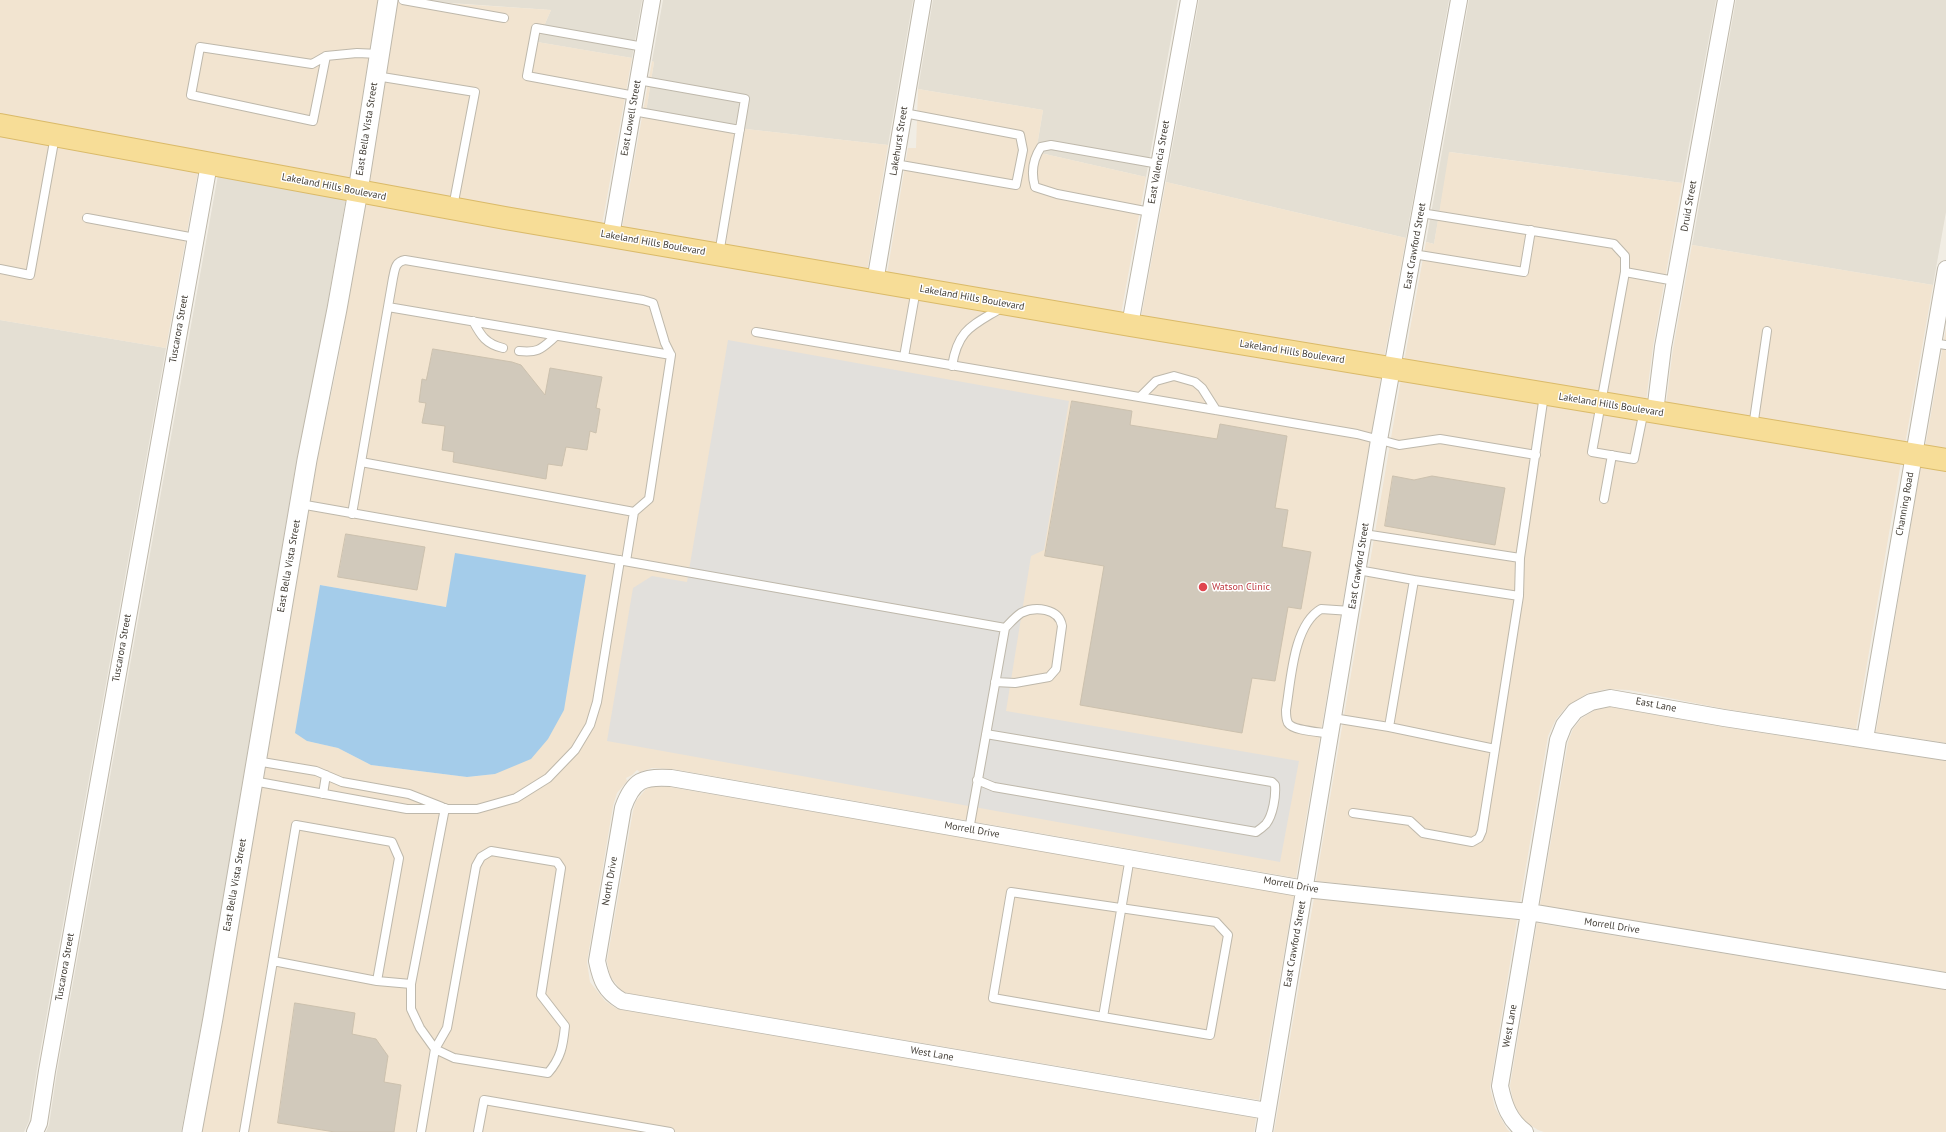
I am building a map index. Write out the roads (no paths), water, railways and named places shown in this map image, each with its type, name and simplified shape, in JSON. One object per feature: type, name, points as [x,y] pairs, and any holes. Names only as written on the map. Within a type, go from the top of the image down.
[{"type":"main road","name":"Lakeland Hills Boulevard","points":[[0,125],[453,209],[875,282],[1946,460]]},
{"type":"street","name":"East Bella Vista Street","points":[[192,1132],[300,504],[358,191],[388,0]]},
{"type":"street","name":"East Lowell Street","points":[[611,236],[652,0]]},
{"type":"street","name":"Lakehurst Street","points":[[875,282],[923,0]]},
{"type":"street","name":"East Valencia Street","points":[[1130,325],[1189,0]]},
{"type":"street","name":"East Crawford Street","points":[[1264,1132],[1379,440],[1459,0]]},
{"type":"street","name":"Druid Street","points":[[1649,411],[1663,348],[1726,0]]},
{"type":"street","name":"Tuscarora Street","points":[[35,1132],[39,1123],[209,164]]},
{"type":"street","name":"Channing Road","points":[[1865,739],[1913,455],[1939,344],[1946,269]]},
{"type":"street","name":"East Lane","points":[[1529,912],[1558,740],[1564,725],[1575,712],[1591,702],[1610,698],[1628,700],[1724,718],[1946,752]]},
{"type":"street","name":"Morrell Drive","points":[[639,782],[652,777],[672,778],[1305,888],[1529,912],[1946,982]]},
{"type":"street","name":"North Drive","points":[[604,984],[600,980],[597,961],[623,808],[627,796],[639,782]]},
{"type":"street","name":"West Lane","points":[[1525,1132],[1516,1125],[1505,1107],[1500,1086],[1529,912]]},
{"type":"street","name":"West Lane","points":[[604,984],[613,996],[622,1001],[1267,1111]]},
{"type":"lane","points":[[403,0],[504,18]]},
{"type":"lane","points":[[644,47],[536,28],[527,76],[740,130]]},
{"type":"lane","points":[[326,56],[313,120],[191,95],[200,47],[312,64],[326,56],[357,53],[379,54]]},
{"type":"lane","points":[[376,76],[475,92],[453,209]]},
{"type":"lane","points":[[638,80],[746,99],[719,255]]},
{"type":"lane","points":[[895,164],[1016,185],[1023,150],[1020,135],[904,113]]},
{"type":"lane","points":[[0,269],[30,274],[55,135]]},
{"type":"lane","points":[[1150,212],[1057,194],[1035,187],[1032,176],[1036,155],[1041,147],[1051,145],[1159,164]]},
{"type":"lane","points":[[1421,213],[1614,244],[1625,256],[1625,272],[1592,452],[1634,459],[1649,411]]},
{"type":"lane","points":[[87,218],[195,238]]},
{"type":"lane","points":[[1413,254],[1524,272],[1531,230]]},
{"type":"lane","points":[[253,781],[407,809],[477,809],[516,798],[548,778],[575,750],[590,725],[597,702],[623,561],[634,512],[649,499],[671,355],[665,344],[652,303],[643,300],[404,260],[399,262],[396,265],[388,307],[352,514]]},
{"type":"lane","points":[[1625,272],[1675,281]]},
{"type":"lane","points":[[904,357],[917,288]]},
{"type":"lane","points":[[952,366],[954,353],[961,336],[966,329],[1008,304]]},
{"type":"lane","points":[[388,307],[671,355]]},
{"type":"lane","points":[[473,321],[482,338],[492,345],[503,348]]},
{"type":"lane","points":[[1752,428],[1767,331]]},
{"type":"lane","points":[[756,332],[1357,434],[1399,446],[1440,439],[1536,455]]},
{"type":"lane","points":[[518,351],[532,353],[542,348],[556,336]]},
{"type":"lane","points":[[1140,397],[1156,381],[1174,376],[1195,382],[1202,388],[1216,410]]},
{"type":"lane","points":[[1353,813],[1410,821],[1423,833],[1472,842],[1476,840],[1482,831],[1519,596],[1520,558],[1544,394]]},
{"type":"lane","points":[[1604,499],[1612,456]]},
{"type":"lane","points":[[361,462],[634,512]]},
{"type":"lane","points":[[300,504],[1004,628]]},
{"type":"lane","points":[[1364,534],[1520,558]]},
{"type":"lane","points":[[1358,570],[1519,596]]},
{"type":"lane","points":[[1389,727],[1414,580]]},
{"type":"lane","points":[[969,830],[1004,628],[1021,613],[1037,608],[1053,612],[1061,620],[1062,626],[1056,669],[1049,677],[1015,683],[995,682]]},
{"type":"lane","points":[[1351,611],[1321,609],[1309,619],[1300,636],[1286,710],[1286,718],[1289,724],[1294,727],[1389,727],[1495,749]]},
{"type":"lane","points":[[977,780],[994,787],[1256,832],[1266,823],[1271,811],[1275,794],[1275,785],[1272,782],[986,734]]},
{"type":"lane","points":[[256,761],[316,771],[342,782],[409,794],[445,808]]},
{"type":"lane","points":[[323,794],[326,775]]},
{"type":"lane","points":[[421,1132],[435,1049],[447,1028],[476,866],[481,857],[491,851],[557,862],[561,868],[541,995],[565,1026],[564,1042],[558,1062],[548,1073],[454,1058],[435,1049],[420,1028],[411,1010],[412,984],[445,808]]},
{"type":"lane","points":[[244,1132],[296,826],[392,842],[399,858],[377,981]]},
{"type":"lane","points":[[1103,1017],[1130,857]]},
{"type":"lane","points":[[1011,892],[1216,922],[1228,935],[1210,1035],[1103,1017],[993,998],[1011,892]]},
{"type":"lane","points":[[273,961],[377,981],[412,984]]},
{"type":"lane","points":[[478,1132],[484,1100],[670,1132]]},
{"type":"water","points":[[455,553],[586,575],[564,710],[548,739],[531,759],[495,774],[467,777],[371,765],[338,748],[307,741],[295,733],[320,585],[446,607]]},
{"type":"place","name":"Watson Clinic","points":[[1203,587]]}]
